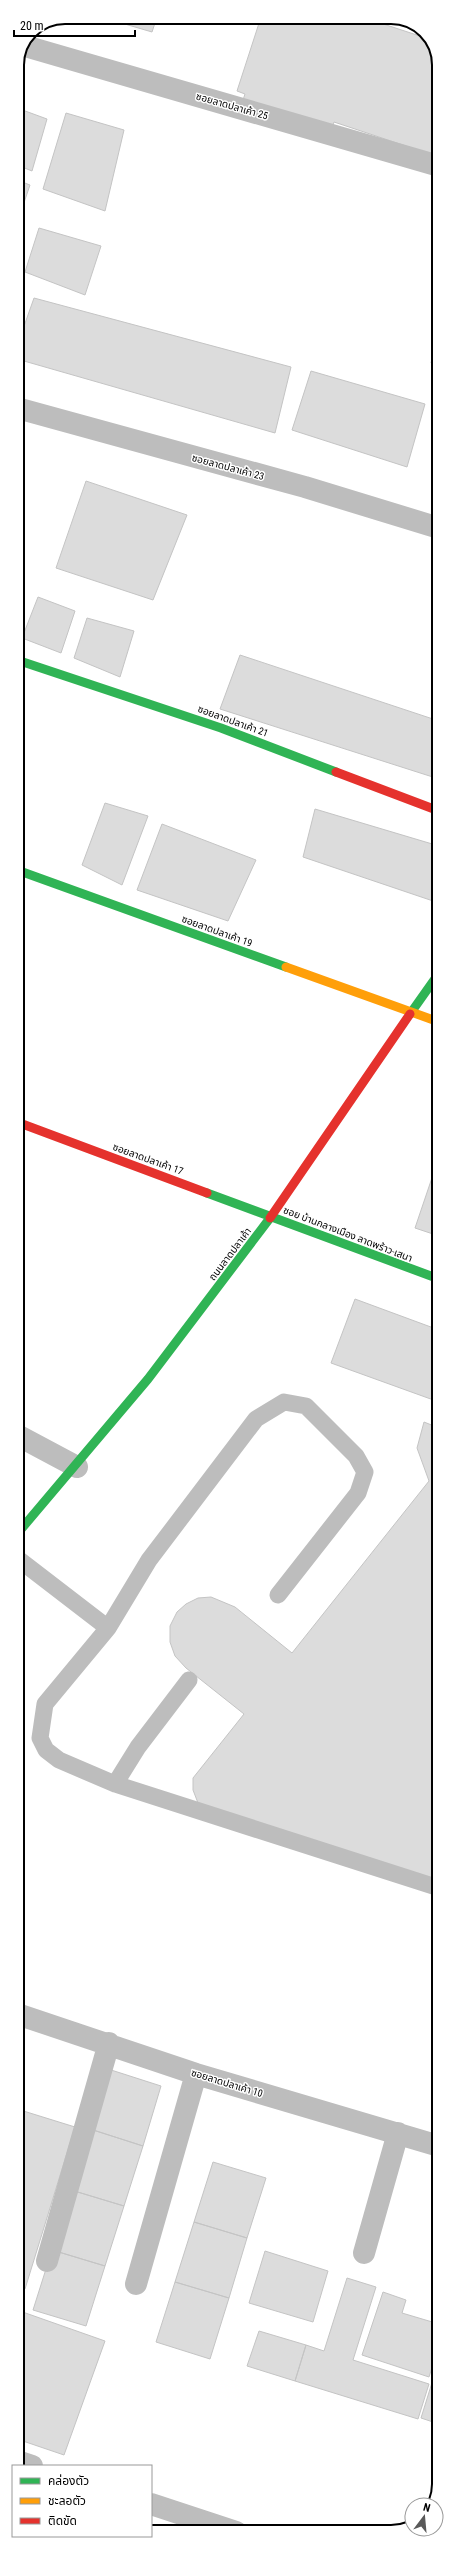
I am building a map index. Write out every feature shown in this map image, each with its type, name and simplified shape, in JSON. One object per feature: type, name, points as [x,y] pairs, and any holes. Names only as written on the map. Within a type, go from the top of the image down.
[{"type":"street","name":"ซอยลาดปลาเค้า 25","points":[[28,47],[432,164]]},
{"type":"street","name":"ซอยลาดปลาเค้า 23","points":[[24,410],[305,488],[432,526]]},
{"type":"street","name":"ซอยลาดปลาเค้า 21","points":[[24,662],[221,728],[432,809]]},
{"type":"street","name":"ซอยลาดปลาเค้า 19","points":[[24,873],[432,1020]]},
{"type":"street","name":"ถนนลาดปลาเค้า","points":[[24,1526],[77,1467],[161,1363],[272,1217],[432,982]]},
{"type":"street","name":"ซอยลาดปลาเค้า 17","points":[[24,1125],[272,1217]]},
{"type":"street","name":"ซอย บ้านกลางเมือง ลาดพร้าว-เสนา","points":[[272,1217],[432,1276]]},
{"type":"street","points":[[24,1439],[77,1467]]},
{"type":"street","name":"ซอยลาดปลาเค้า 10","points":[[24,2016],[109,2043],[196,2074],[432,2144]]},
{"type":"street","points":[[47,2261],[109,2043]]},
{"type":"street","points":[[136,2284],[196,2074]]},
{"type":"street","points":[[364,2253],[398,2133]]},
{"type":"street","points":[[152,2504],[215,2525]]},
{"type":"lane","points":[[278,1595],[358,1493],[365,1472],[356,1456],[306,1406],[284,1402],[256,1419],[149,1560],[108,1628],[45,1704],[40,1738],[46,1750],[59,1760],[115,1784],[432,1886]]},
{"type":"lane","points":[[24,1563],[108,1628]]},
{"type":"lane","points":[[115,1784],[138,1747],[189,1680]]},
{"type":"building","points":[[125,24],[155,24],[152,32]]},
{"type":"building","points":[[259,24],[383,24],[420,36],[431,54],[432,155],[334,122],[330,132],[242,103],[245,94],[237,91]]},
{"type":"building","points":[[24,111],[47,119],[32,171],[24,168]]},
{"type":"building","points":[[66,113],[124,130],[105,211],[43,189]]},
{"type":"building","points":[[24,183],[30,185],[24,203]]},
{"type":"building","points":[[39,228],[101,246],[85,295],[25,272]]},
{"type":"building","points":[[34,298],[291,367],[275,433],[24,361],[24,326]]},
{"type":"building","points":[[311,371],[425,404],[407,467],[292,430]]},
{"type":"building","points":[[86,481],[187,515],[153,600],[56,568]]},
{"type":"building","points":[[38,597],[75,611],[61,653],[24,639],[24,633]]},
{"type":"building","points":[[87,618],[134,631],[120,677],[74,658]]},
{"type":"building","points":[[240,655],[432,719],[432,777],[220,709]]},
{"type":"building","points":[[105,803],[148,816],[122,885],[82,865]]},
{"type":"building","points":[[315,809],[432,844],[432,901],[303,857]]},
{"type":"building","points":[[162,824],[256,860],[228,921],[137,890]]},
{"type":"building","points":[[432,1178],[432,1234],[415,1228]]},
{"type":"building","points":[[355,1299],[432,1327],[432,1399],[331,1363]]},
{"type":"building","points":[[424,1422],[432,1425],[432,1884],[198,1803],[193,1790],[193,1778],[244,1714],[186,1668],[175,1656],[170,1642],[170,1626],[177,1612],[186,1604],[198,1598],[211,1597],[235,1607],[292,1653],[429,1481],[417,1448]]},
{"type":"building","points":[[108,2069],[161,2086],[143,2146],[90,2129]]},
{"type":"building","points":[[24,2111],[75,2127],[24,2289]]},
{"type":"building","points":[[90,2129],[143,2146],[124,2206],[71,2190]]},
{"type":"building","points":[[213,2162],[266,2178],[247,2238],[194,2222]]},
{"type":"building","points":[[71,2190],[124,2206],[105,2266],[52,2250]]},
{"type":"building","points":[[194,2222],[247,2238],[229,2298],[175,2282]]},
{"type":"building","points":[[52,2250],[105,2266],[86,2326],[33,2310]]},
{"type":"building","points":[[265,2251],[328,2271],[313,2322],[249,2303]]},
{"type":"building","points":[[347,2278],[376,2287],[353,2360],[429,2384],[418,2419],[295,2381],[306,2345],[324,2351]]},
{"type":"building","points":[[175,2282],[229,2298],[210,2359],[156,2342]]},
{"type":"building","points":[[383,2292],[406,2300],[402,2313],[432,2322],[432,2367],[429,2377],[362,2355]]},
{"type":"building","points":[[24,2312],[105,2341],[64,2455],[24,2441]]},
{"type":"building","points":[[259,2331],[306,2345],[295,2381],[247,2366]]},
{"type":"building","points":[[432,2383],[432,2422],[421,2418]]},
{"type":"traffic: fast","points":[[24,662],[221,728],[336,772]]},
{"type":"traffic: fast","points":[[24,873],[286,967]]},
{"type":"traffic: fast","points":[[410,1014],[432,983]]},
{"type":"traffic: fast","points":[[207,1193],[432,1276]]},
{"type":"traffic: fast","points":[[24,1526],[148,1379],[270,1218]]},
{"type":"traffic: slow","points":[[286,967],[432,1019]]},
{"type":"traffic: jam","points":[[336,772],[432,808]]},
{"type":"traffic: jam","points":[[270,1218],[410,1014]]},
{"type":"traffic: jam","points":[[24,1125],[207,1193]]}]
